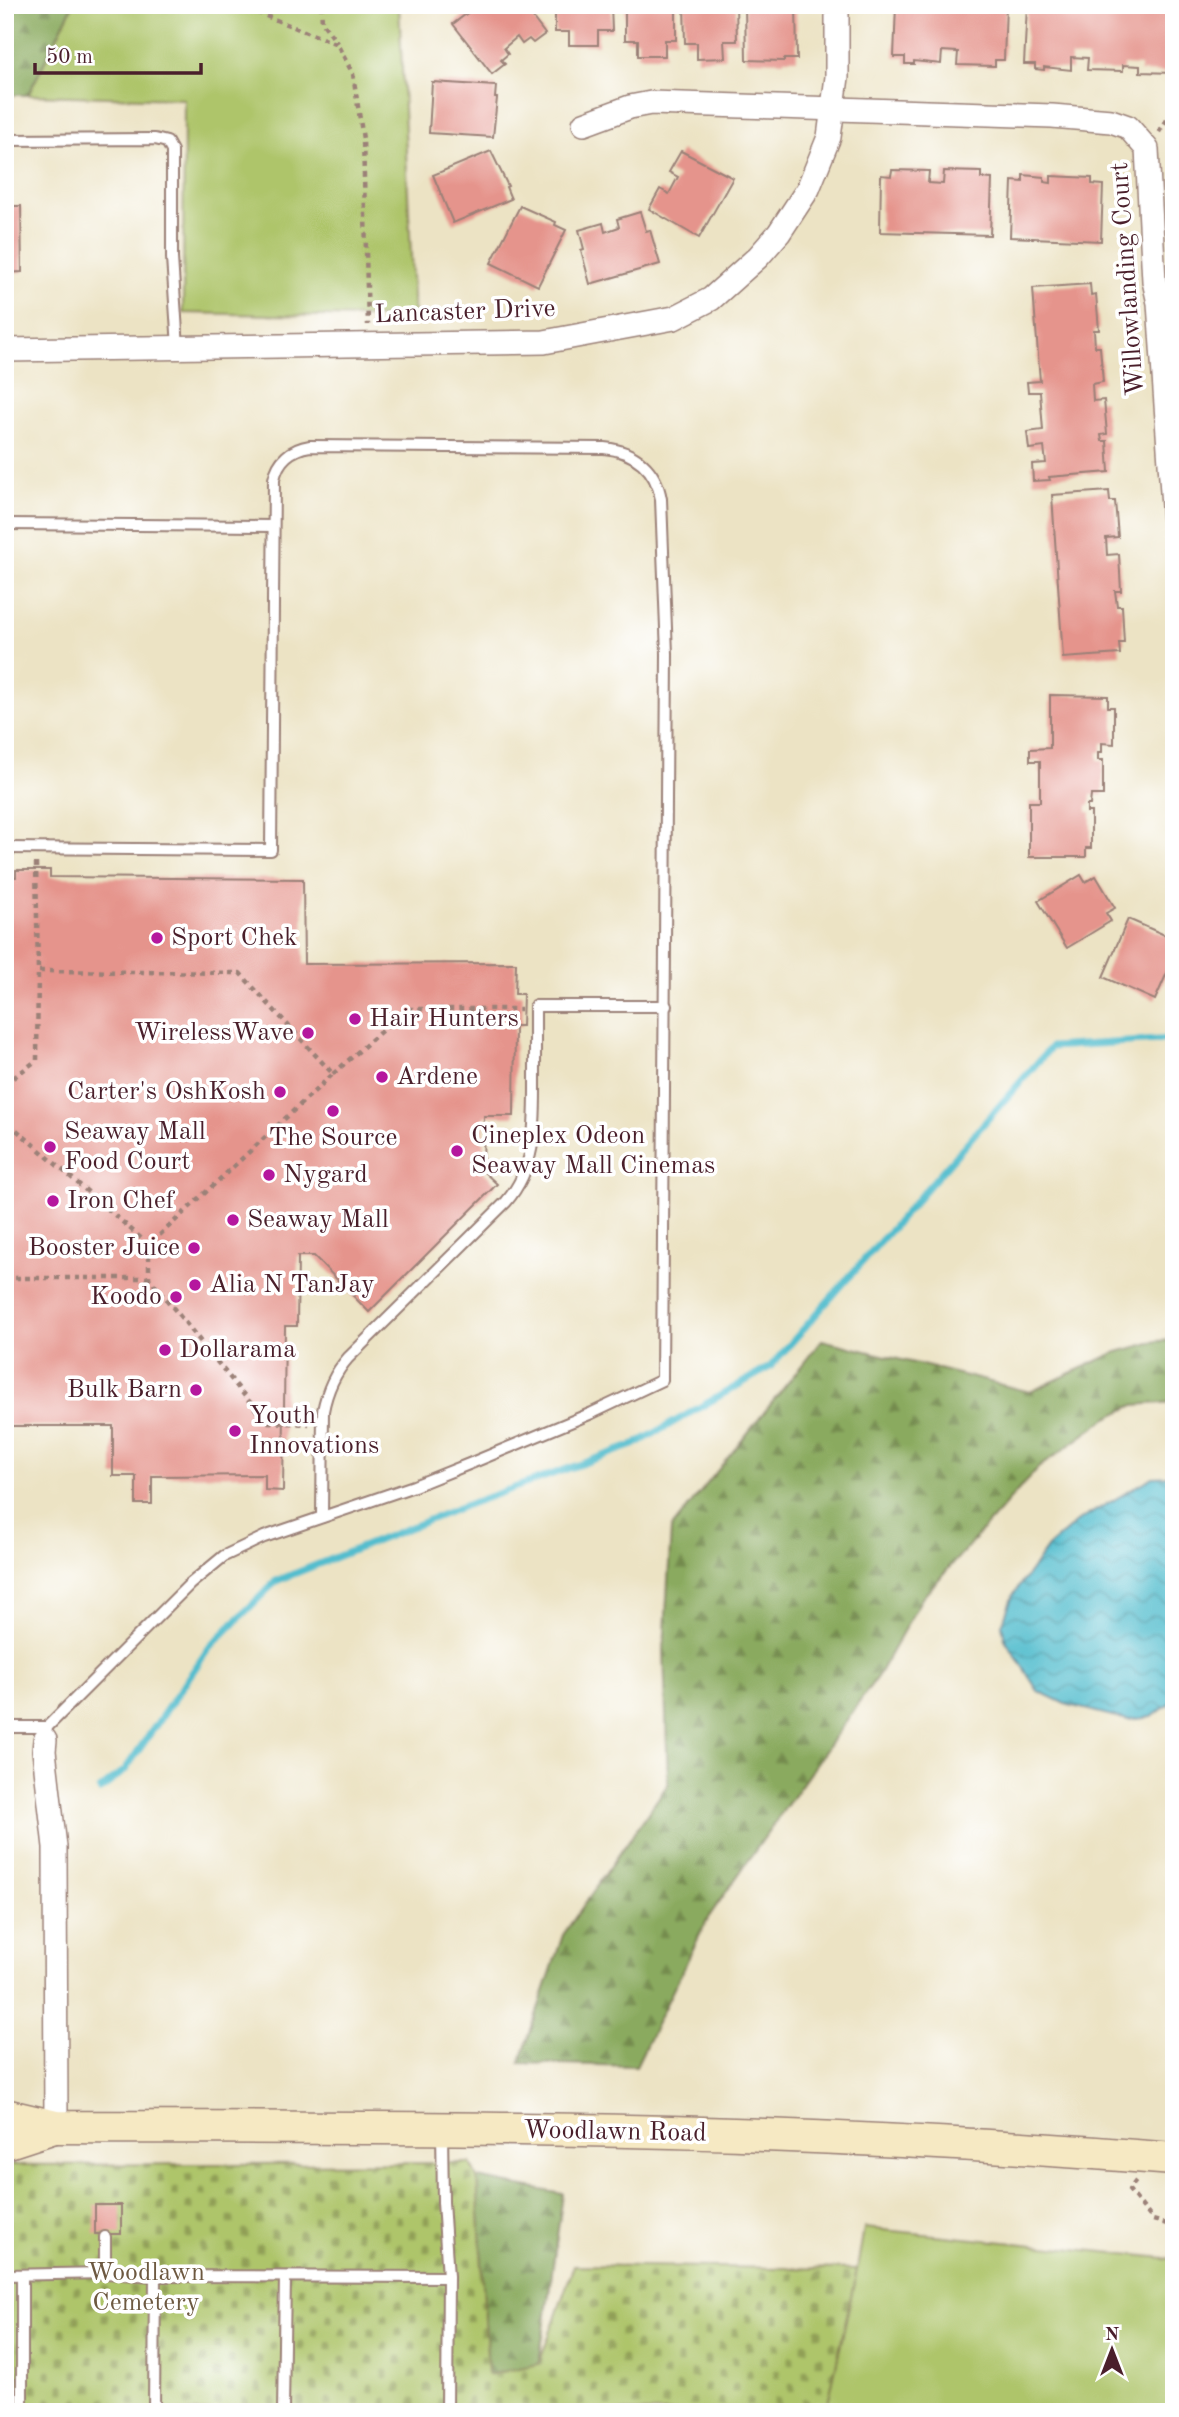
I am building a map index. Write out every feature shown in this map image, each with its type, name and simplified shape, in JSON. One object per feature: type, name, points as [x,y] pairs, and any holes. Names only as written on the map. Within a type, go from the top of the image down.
[{"type":"main road","name":"Woodlawn Road","points":[[5,2115],[55,2127],[601,2131],[803,2136],[1025,2147],[1174,2159]]},
{"type":"main road","name":"Woodlawn Road","points":[[5,2143],[55,2127]]},
{"type":"street","name":"Lancaster Drive","points":[[5,350],[544,342],[674,318],[711,299],[758,257],[779,233],[808,189],[824,154],[833,109],[837,76],[837,5]]},
{"type":"street","name":"Willowlanding Court","points":[[584,124],[630,107],[651,103],[1052,116],[1111,121],[1128,127],[1147,149],[1154,281],[1159,303],[1174,521]]},
{"type":"street","points":[[46,1734],[44,1751],[55,1847],[55,2127]]},
{"type":"lane","points":[[5,140],[155,139],[167,142],[172,151],[172,258],[178,347]]},
{"type":"lane","points":[[5,848],[271,850],[274,479],[276,470],[288,454],[307,446],[604,448],[628,454],[648,468],[656,481],[661,499],[667,654],[662,1380],[592,1413],[469,1464],[414,1486],[264,1537],[224,1556],[190,1584],[46,1734],[5,1727]]},
{"type":"lane","points":[[5,524],[273,526]]},
{"type":"lane","points":[[322,1517],[323,1425],[326,1396],[331,1382],[343,1364],[506,1202],[530,1160],[535,1131],[535,1006],[666,1006]]},
{"type":"lane","points":[[442,2130],[448,2277],[447,2412]]},
{"type":"lane","points":[[105,2237],[105,2273]]},
{"type":"lane","points":[[5,2275],[105,2273],[155,2276],[448,2277]]},
{"type":"lane","points":[[22,2275],[22,2412]]},
{"type":"lane","points":[[154,2412],[155,2276]]},
{"type":"lane","points":[[284,2412],[285,2277]]},
{"type":"path","points":[[237,5],[337,44]]},
{"type":"path","points":[[321,5],[322,22],[353,74],[363,139],[369,344]]},
{"type":"path","points":[[5,1084],[37,1060],[36,848]]},
{"type":"path","points":[[38,971],[240,973],[333,1074]]},
{"type":"path","points":[[323,1425],[267,1422],[149,1278],[149,1245],[406,1009],[523,1009],[535,1006]]},
{"type":"path","points":[[5,1120],[149,1245]]},
{"type":"path","points":[[5,1278],[149,1278]]},
{"type":"path","points":[[1146,2176],[1129,2190],[1153,2220],[1174,2226]]},
{"type":"green space","points":[[5,5],[73,5],[28,95],[5,95]]},
{"type":"green space","points":[[73,5],[399,5],[414,318],[183,313],[184,99],[28,95]]},
{"type":"green space","points":[[822,1340],[1030,1392],[1114,1353],[1157,1341],[1174,1340],[1174,1402],[1134,1405],[1107,1418],[1038,1468],[922,1598],[879,1674],[708,1918],[636,2066],[520,2063],[563,1935],[668,1784],[664,1649],[671,1529]]},
{"type":"green space","name":"Woodlawn Cemetery","points":[[470,2163],[477,2178],[488,2375],[539,2364],[574,2265],[857,2269],[826,2412],[5,2412],[5,2165]]},
{"type":"green space","points":[[477,2178],[563,2194],[539,2364],[488,2375]]},
{"type":"green space","points":[[864,2228],[1174,2259],[1174,2412],[826,2412]]},
{"type":"water","points":[[1174,1476],[1174,1695],[1169,1704],[1152,1717],[1128,1720],[1065,1704],[1038,1691],[1005,1639],[1002,1625],[1013,1595],[1048,1547],[1078,1521],[1153,1477]]},
{"type":"building","points":[[478,5],[523,5],[545,34],[533,43],[529,39],[522,44],[517,37],[504,48],[508,54],[501,60],[505,64],[492,74],[453,24]]},
{"type":"building","points":[[555,5],[611,5],[612,31],[598,31],[598,45],[569,45],[569,32],[555,32]]},
{"type":"building","points":[[625,5],[676,5],[676,40],[665,40],[665,56],[638,56],[638,40],[625,40]]},
{"type":"building","points":[[684,5],[736,5],[737,41],[724,41],[725,58],[697,59],[697,43],[685,43]]},
{"type":"building","points":[[745,5],[796,5],[797,59],[746,60]]},
{"type":"building","points":[[896,5],[1006,5],[1004,60],[995,60],[995,66],[957,65],[958,52],[942,51],[941,64],[914,61],[914,64],[905,64],[905,57],[894,57]]},
{"type":"building","points":[[1027,6],[1174,12],[1174,73],[1140,72],[1140,66],[1123,65],[1123,71],[1087,70],[1088,58],[1071,57],[1071,70],[1044,67],[1044,70],[1035,69],[1035,64],[1024,64]]},
{"type":"building","points":[[432,82],[496,86],[493,137],[429,133]]},
{"type":"building","points":[[491,151],[508,186],[506,187],[511,199],[453,223],[433,175]]},
{"type":"building","points":[[681,151],[733,178],[699,238],[649,209],[660,189],[669,194],[678,177],[669,172]]},
{"type":"building","points":[[892,170],[929,171],[928,183],[943,184],[944,171],[981,172],[981,178],[992,179],[990,235],[880,232],[881,175],[891,176]]},
{"type":"building","points":[[1023,175],[1044,177],[1044,182],[1051,183],[1051,176],[1092,178],[1092,184],[1103,185],[1101,241],[1010,237],[1012,181],[1023,182]]},
{"type":"building","points":[[5,206],[21,206],[22,272],[5,273]]},
{"type":"building","points":[[520,206],[556,222],[555,225],[566,230],[538,286],[491,263]]},
{"type":"building","points":[[640,212],[646,231],[650,230],[660,264],[590,284],[579,230],[603,223],[605,232],[619,227],[617,219]]},
{"type":"building","points":[[1090,284],[1091,295],[1096,294],[1099,330],[1094,330],[1095,347],[1100,347],[1103,382],[1092,384],[1093,401],[1104,400],[1107,434],[1101,435],[1102,441],[1107,441],[1109,472],[1033,481],[1032,464],[1046,463],[1044,447],[1029,449],[1027,432],[1043,430],[1040,392],[1028,392],[1027,382],[1040,381],[1033,288]]},
{"type":"building","points":[[1109,491],[1110,501],[1115,501],[1118,537],[1106,538],[1107,555],[1119,554],[1121,591],[1115,591],[1117,606],[1122,606],[1124,643],[1119,643],[1120,654],[1063,658],[1052,495]]},
{"type":"building","points":[[1050,695],[1108,696],[1108,707],[1114,707],[1114,744],[1102,743],[1102,752],[1098,752],[1098,760],[1103,760],[1103,795],[1091,795],[1090,805],[1087,805],[1087,812],[1091,812],[1091,848],[1086,848],[1086,857],[1029,857],[1029,802],[1040,802],[1040,761],[1030,761],[1030,749],[1050,748]]},
{"type":"building","name":"Seaway Mall","points":[[16,870],[50,870],[50,877],[303,879],[304,964],[516,963],[515,994],[523,994],[522,1026],[515,1026],[514,1116],[484,1116],[483,1171],[497,1184],[369,1312],[314,1256],[298,1256],[297,1326],[285,1326],[283,1491],[265,1490],[265,1475],[152,1476],[152,1504],[136,1504],[136,1476],[113,1476],[113,1426],[5,1426],[5,877],[16,877]]},
{"type":"building","points":[[1081,875],[1085,882],[1096,876],[1115,908],[1106,913],[1111,921],[1067,948],[1038,901]]},
{"type":"building","points":[[1128,919],[1174,939],[1174,957],[1155,1000],[1103,977]]},
{"type":"building","points":[[95,2205],[121,2205],[121,2234],[95,2234]]},
{"type":"waterway","points":[[100,1790],[125,1770],[209,1648],[276,1581],[469,1504],[634,1445],[770,1367],[1051,1047],[1174,1039]]},
{"type":"place","name":"Sport Chek","points":[[157,938]]},
{"type":"place","name":"Hair Hunters","points":[[355,1019]]},
{"type":"place","name":"WirelessWave","points":[[308,1033]]},
{"type":"place","name":"Ardene","points":[[382,1077]]},
{"type":"place","name":"Carter's OshKosh","points":[[280,1092]]},
{"type":"place","name":"The Source","points":[[333,1111]]},
{"type":"place","name":"Seaway Mall Food Court","points":[[50,1147]]},
{"type":"place","name":"Cineplex Odeon Seaway Mall Cinemas","points":[[457,1151]]},
{"type":"place","name":"Nygard","points":[[269,1175]]},
{"type":"place","name":"Iron Chef","points":[[53,1201]]},
{"type":"place","name":"Seaway Mall","points":[[233,1220]]},
{"type":"place","name":"Booster Juice","points":[[194,1248]]},
{"type":"place","name":"Alia N TanJay","points":[[195,1285]]},
{"type":"place","name":"Koodo","points":[[176,1297]]},
{"type":"place","name":"Dollarama","points":[[165,1350]]},
{"type":"place","name":"Bulk Barn","points":[[196,1390]]},
{"type":"place","name":"Youth Innovations","points":[[235,1431]]}]
